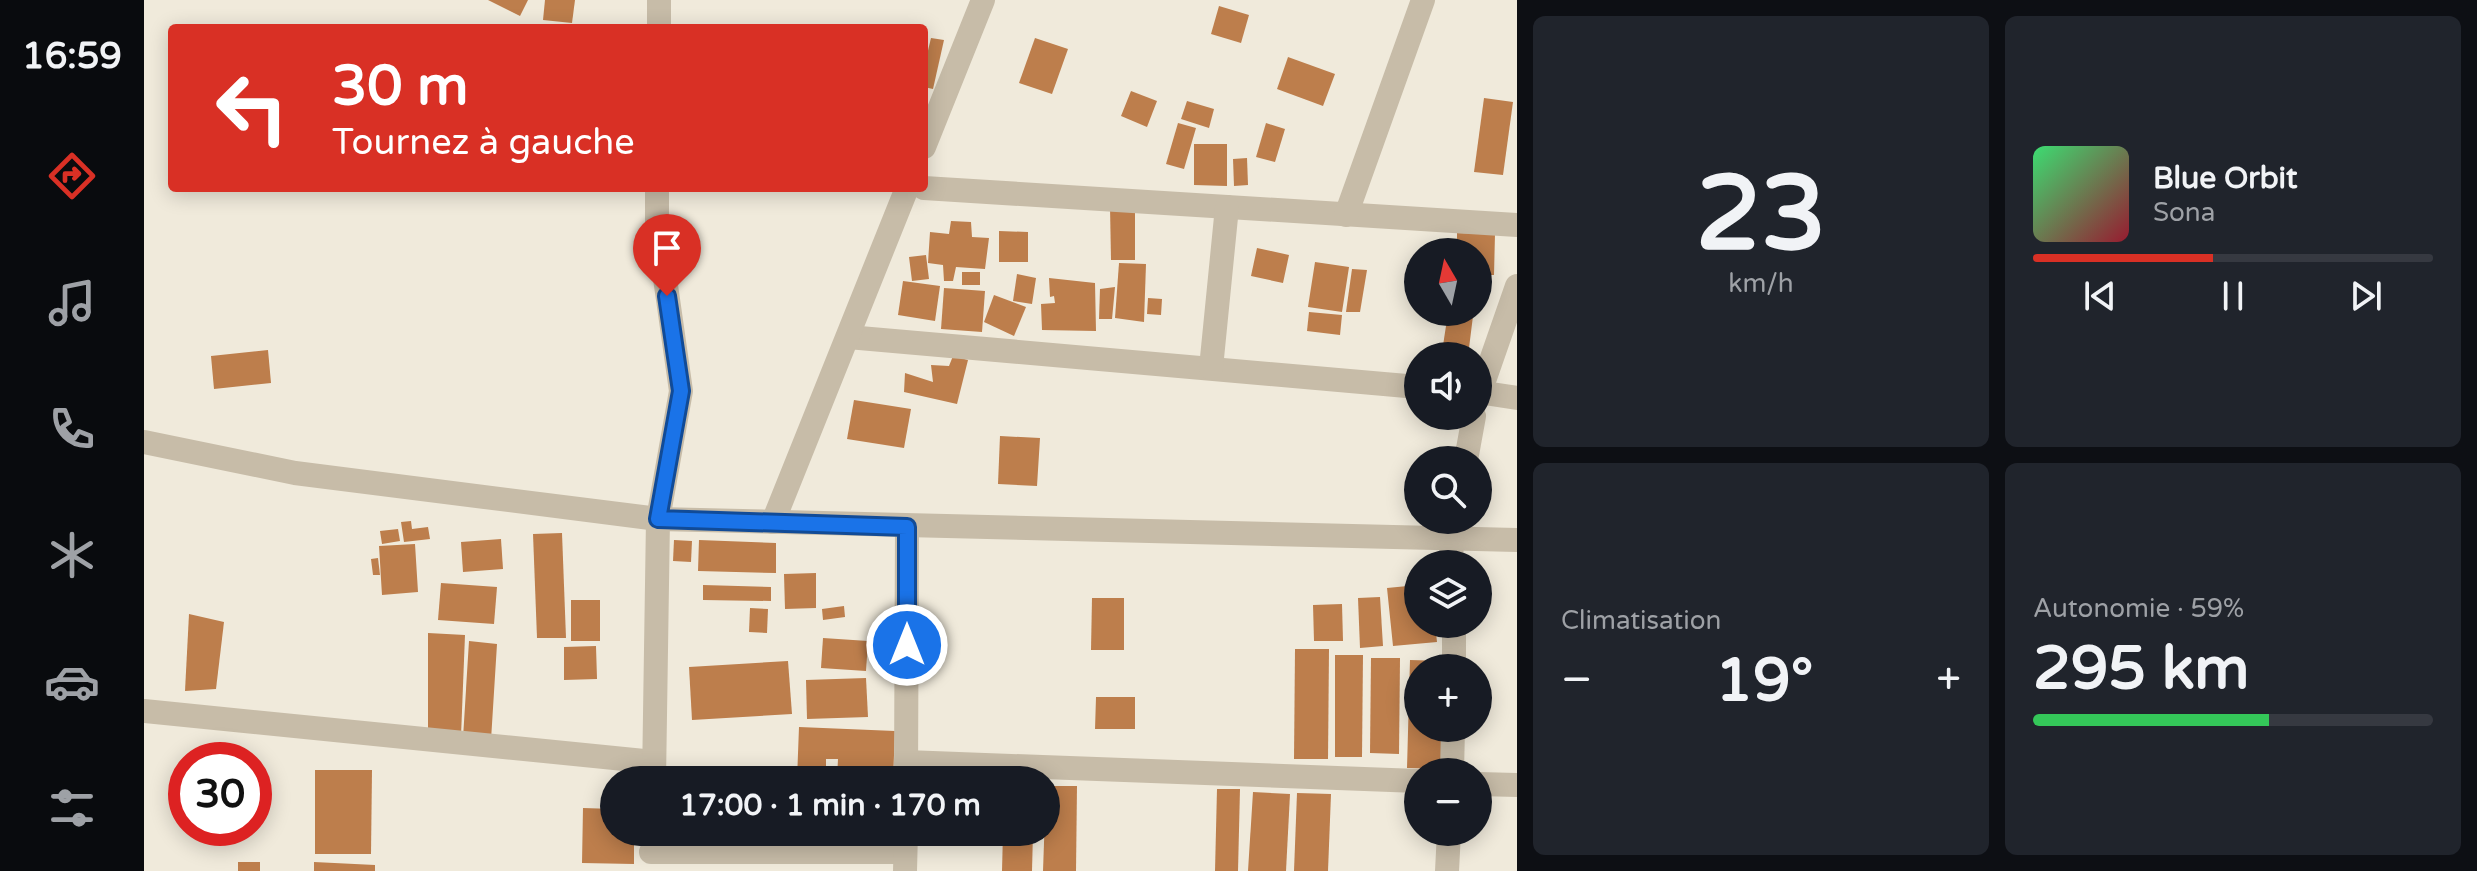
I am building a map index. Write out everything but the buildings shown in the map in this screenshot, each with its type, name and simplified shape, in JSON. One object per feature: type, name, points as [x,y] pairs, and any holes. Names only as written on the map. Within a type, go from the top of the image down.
[{"type":"street","points":[[659,0],[659,24]]},
{"type":"street","points":[[928,137],[983,0]]},
{"type":"street","points":[[1346,215],[1423,0]]},
{"type":"street","points":[[928,188],[1517,225]]},
{"type":"street","points":[[654,766],[658,519],[681,391],[657,222],[657,192]]},
{"type":"street","points":[[773,522],[905,192]]},
{"type":"street","points":[[1211,368],[1227,207]]},
{"type":"street","points":[[1492,355],[1517,286]]},
{"type":"street","points":[[848,337],[1404,386]]},
{"type":"street","points":[[1492,395],[1517,398]]},
{"type":"street","points":[[144,442],[295,473],[658,519],[907,527],[1404,529]]},
{"type":"street","points":[[906,766],[907,527]]},
{"type":"street","points":[[1482,534],[1517,540]]},
{"type":"street","points":[[144,711],[612,766]]},
{"type":"street","points":[[1060,774],[1404,781]]},
{"type":"street","points":[[1492,784],[1517,785]]},
{"type":"street","points":[[1447,871],[1448,846]]},
{"type":"street","points":[[651,852],[905,852]]},
{"type":"route","points":[[667,296],[681,391],[658,519],[907,527],[907,645]]}]
